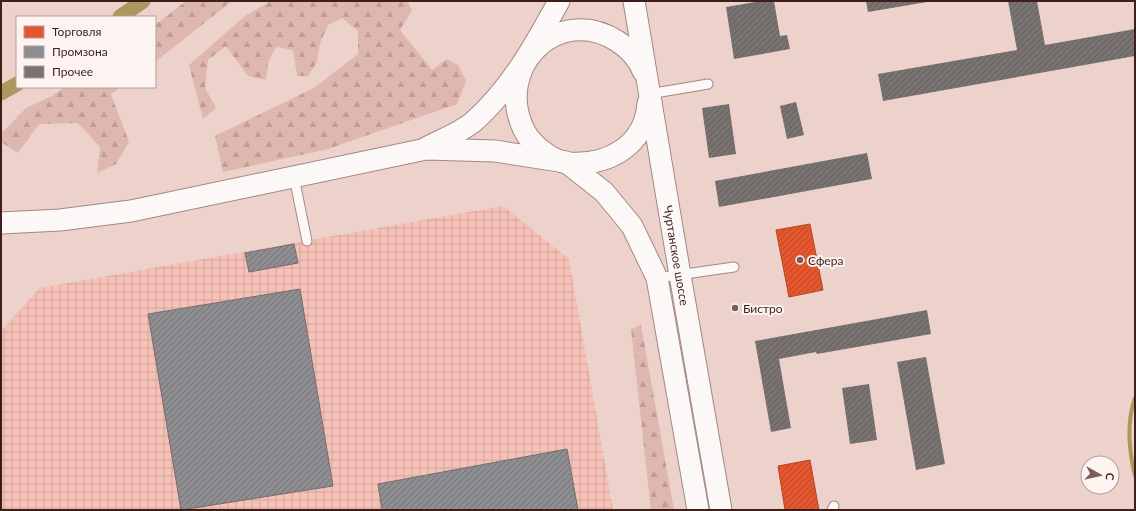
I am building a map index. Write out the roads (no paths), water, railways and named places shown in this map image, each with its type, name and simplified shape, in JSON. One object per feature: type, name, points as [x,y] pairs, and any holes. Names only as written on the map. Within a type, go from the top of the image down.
[{"type":"street","points":[[559,1],[519,74],[515,96],[518,118],[529,138],[545,154],[566,162]]},
{"type":"street","name":"Чуртанское шоссе","points":[[634,1],[721,510]]},
{"type":"street","points":[[1,224],[60,220],[131,211],[426,149],[495,151],[588,164],[610,158],[628,146],[642,128],[648,106],[648,89],[640,64],[627,47],[608,35],[588,30],[566,32],[546,40],[530,54],[494,100],[471,124],[426,149]]},
{"type":"street","name":"Чуртанское шоссе","points":[[566,162],[604,192],[632,226],[657,278],[698,510]]},
{"type":"lane","points":[[648,89],[708,84]]},
{"type":"lane","points":[[294,177],[307,240]]},
{"type":"lane","points":[[657,278],[734,267]]},
{"type":"waterway","points":[[121,16],[143,1]]},
{"type":"waterway","points":[[1,93],[16,85]]},
{"type":"waterway","points":[[1135,398],[1129,427],[1131,457],[1135,476]]},
{"type":"place","name":"Сфера","points":[[800,260]]},
{"type":"place","name":"Бистро","points":[[735,308]]}]
